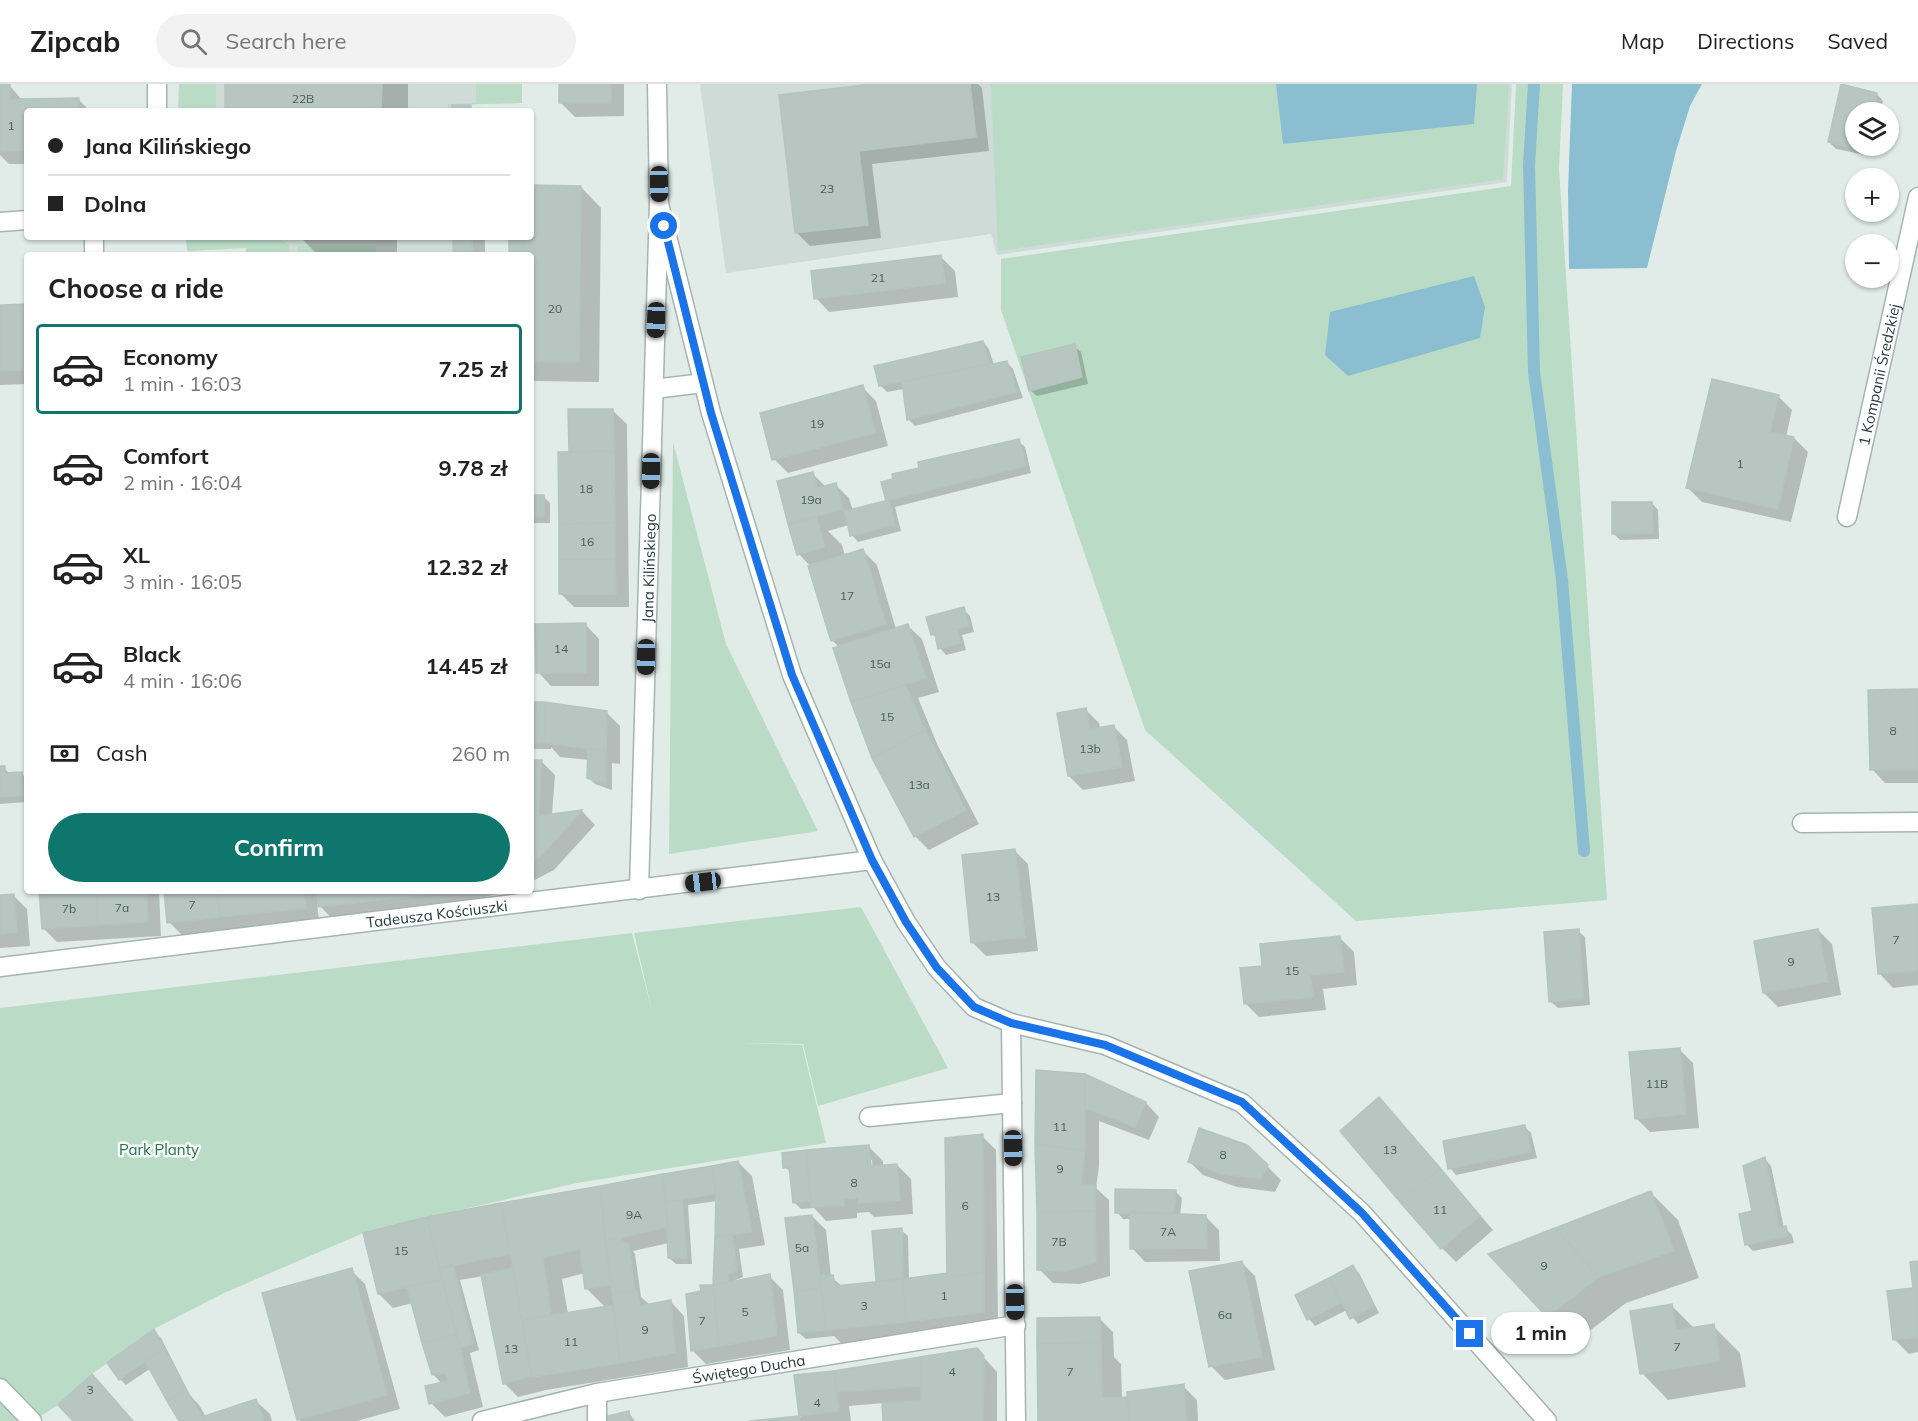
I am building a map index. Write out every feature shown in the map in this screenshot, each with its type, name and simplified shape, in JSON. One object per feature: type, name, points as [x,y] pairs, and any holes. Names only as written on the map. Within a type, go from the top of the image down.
[{"type":"street","points":[[157,84],[157,108]]},
{"type":"street","name":"Jana Kilińskiego","points":[[639,890],[659,204],[657,84]]},
{"type":"street","name":"1 Kompanii Średzkiej","points":[[1847,518],[1918,197]]},
{"type":"street","name":"Jana Kilińskiego","points":[[659,204],[703,383],[792,675],[872,860],[906,922],[937,968],[974,1007],[1011,1023],[1105,1045],[1242,1102],[1362,1213],[1547,1421]]},
{"type":"street","points":[[0,222],[24,220]]},
{"type":"street","points":[[654,389],[703,383]]},
{"type":"street","points":[[1802,823],[1918,822]]},
{"type":"street","name":"Tadeusza Kościuszki","points":[[0,967],[872,860]]},
{"type":"street","points":[[1011,1023],[1016,1421]]},
{"type":"street","points":[[869,1117],[1012,1103]]},
{"type":"street","name":"Świętego Ducha","points":[[482,1421],[597,1393],[1016,1325]]},
{"type":"street","points":[[0,1388],[32,1421]]},
{"type":"street","points":[[597,1393],[597,1421]]},
{"type":"shaded area","points":[[189,84],[522,84],[522,103],[453,105],[452,108],[189,108]]},
{"type":"shaded area","points":[[700,84],[1512,84],[1507,182],[997,255],[991,234],[726,273]]},
{"type":"shaded area","points":[[189,240],[453,240],[453,252],[246,252],[246,248],[189,251]]},
{"type":"green space","points":[[179,84],[216,84],[216,108],[178,108]]},
{"type":"green space","points":[[476,84],[522,84],[522,103],[453,105],[452,108],[448,108],[448,104],[476,103]]},
{"type":"green space","points":[[989,84],[1509,84],[1503,179],[998,251]]},
{"type":"green space","points":[[1516,84],[1563,84],[1559,169],[1607,900],[1356,921],[1145,730],[1001,310],[1001,259],[1511,186]]},
{"type":"green space","points":[[186,240],[282,240],[289,245],[289,252],[246,252],[246,248],[187,251]]},
{"type":"green space","points":[[298,246],[376,246],[376,252],[298,252]]},
{"type":"green space","points":[[673,442],[726,644],[818,831],[669,854]]},
{"type":"green space","name":"Park Planty","points":[[861,907],[948,1068],[818,1106],[803,1044],[743,1043],[802,1045],[826,1143],[577,1183],[368,1231],[224,1293],[154,1329],[92,1374],[58,1405],[33,1421],[0,1421],[0,1008],[632,933],[652,1011],[634,933]]},
{"type":"water","points":[[1276,84],[1477,84],[1474,124],[1283,144]]},
{"type":"water","points":[[1572,84],[1702,84],[1690,106],[1676,151],[1647,268],[1569,269],[1568,190]]},
{"type":"water","points":[[1474,276],[1485,307],[1480,338],[1348,376],[1325,355],[1330,312]]},
{"type":"building","points":[[0,84],[10,84],[10,100],[21,99],[23,150],[0,151]]},
{"type":"building","points":[[225,84],[382,84],[381,108],[225,108]]},
{"type":"building","points":[[559,84],[611,84],[611,103],[559,103]]},
{"type":"building","points":[[872,84],[970,84],[976,137],[859,151],[868,225],[795,233],[779,95]]},
{"type":"building","points":[[1841,84],[1877,93],[1875,102],[1845,102],[1845,146],[1828,142]]},
{"type":"building","points":[[79,98],[79,108],[24,108],[23,150],[21,99]]},
{"type":"building","points":[[452,105],[471,105],[471,108],[452,108]]},
{"type":"building","points":[[534,185],[581,186],[579,362],[534,361],[534,252],[509,252],[509,240],[534,240]]},
{"type":"building","points":[[453,240],[472,240],[472,252],[453,252]]},
{"type":"building","points":[[941,255],[945,283],[814,299],[811,271]]},
{"type":"building","points":[[24,304],[24,370],[0,371],[0,305]]},
{"type":"building","points":[[983,341],[989,364],[879,386],[874,366]]},
{"type":"building","points":[[1075,344],[1082,377],[1029,391],[1021,357]]},
{"type":"building","points":[[1007,361],[1017,392],[907,420],[902,382]]},
{"type":"building","points":[[1712,379],[1779,395],[1770,432],[1794,437],[1778,509],[1686,488]]},
{"type":"building","points":[[863,385],[875,433],[772,460],[760,413]]},
{"type":"building","points":[[568,409],[613,409],[614,451],[569,452]]},
{"type":"building","points":[[1019,439],[1026,466],[886,501],[881,482],[893,479],[892,474],[919,468],[918,462]]},
{"type":"building","points":[[614,451],[615,523],[559,524],[558,452]]},
{"type":"building","points":[[813,472],[817,488],[836,483],[843,509],[788,524],[777,481]]},
{"type":"building","points":[[534,495],[544,495],[544,517],[534,517]]},
{"type":"building","points":[[889,500],[895,525],[850,536],[845,511]]},
{"type":"building","points":[[1612,502],[1652,502],[1653,533],[1612,534]]},
{"type":"building","points":[[816,517],[825,547],[797,555],[788,524]]},
{"type":"building","points":[[615,523],[615,559],[559,560],[559,524]]},
{"type":"building","points":[[863,549],[886,624],[831,641],[808,566]]},
{"type":"building","points":[[615,559],[616,594],[559,594],[559,560]]},
{"type":"building","points":[[964,607],[969,626],[956,629],[961,643],[938,649],[935,634],[931,635],[926,617]]},
{"type":"building","points":[[586,623],[586,673],[536,673],[535,624]]},
{"type":"building","points":[[908,624],[926,678],[851,702],[833,648]]},
{"type":"building","points":[[906,685],[925,730],[872,758],[851,702]]},
{"type":"building","points":[[1918,689],[1918,769],[1870,770],[1868,690]]},
{"type":"building","points":[[534,702],[544,702],[545,743],[534,743]]},
{"type":"building","points":[[544,702],[607,711],[606,751],[545,743]]},
{"type":"building","points":[[1086,708],[1090,729],[1114,725],[1122,767],[1068,776],[1057,713]]},
{"type":"building","points":[[925,730],[966,810],[914,837],[872,758]]},
{"type":"building","points":[[588,748],[606,751],[606,785],[587,778]]},
{"type":"building","points":[[534,760],[542,760],[538,816],[534,817]]},
{"type":"building","points":[[0,766],[5,766],[5,773],[22,772],[24,795],[0,797]]},
{"type":"building","points":[[582,810],[540,857],[534,860],[534,817]]},
{"type":"building","points":[[1015,849],[1025,937],[971,943],[962,855]]},
{"type":"building","points":[[14,894],[17,932],[0,934],[0,895]]},
{"type":"building","points":[[39,894],[96,894],[98,925],[42,929]]},
{"type":"building","points":[[96,894],[146,894],[148,922],[98,925]]},
{"type":"building","points":[[164,894],[217,894],[220,917],[167,923]]},
{"type":"building","points":[[217,894],[304,894],[306,908],[220,917]]},
{"type":"building","points":[[317,894],[424,895],[318,907]]},
{"type":"building","points":[[1918,904],[1918,971],[1878,974],[1872,908]]},
{"type":"building","points":[[1579,929],[1584,999],[1549,1002],[1544,932]]},
{"type":"building","points":[[1818,929],[1828,982],[1763,993],[1754,941]]},
{"type":"building","points":[[1340,936],[1344,972],[1310,975],[1313,997],[1244,1004],[1240,968],[1262,966],[1260,944]]},
{"type":"building","points":[[1680,1048],[1686,1114],[1635,1119],[1629,1052]]},
{"type":"building","points":[[1036,1070],[1085,1074],[1085,1151],[1035,1144]]},
{"type":"building","points":[[1085,1074],[1146,1102],[1135,1127],[1085,1108]]},
{"type":"building","points":[[1379,1097],[1440,1168],[1400,1202],[1340,1131]]},
{"type":"building","points":[[1525,1125],[1531,1152],[1448,1169],[1443,1141]]},
{"type":"building","points":[[1199,1128],[1247,1145],[1268,1165],[1261,1179],[1222,1174],[1188,1162]]},
{"type":"building","points":[[983,1134],[984,1272],[947,1277],[945,1138]]},
{"type":"building","points":[[1035,1144],[1085,1151],[1081,1185],[1096,1185],[1095,1211],[1037,1212]]},
{"type":"building","points":[[869,1145],[871,1166],[897,1164],[900,1200],[858,1203],[858,1198],[844,1199],[844,1205],[811,1207],[806,1150]]},
{"type":"building","points":[[806,1150],[811,1201],[793,1203],[789,1167],[783,1168],[782,1153]]},
{"type":"building","points":[[1765,1157],[1779,1228],[1786,1226],[1788,1236],[1745,1245],[1739,1214],[1752,1211],[1743,1166]]},
{"type":"building","points":[[738,1161],[752,1232],[715,1237],[716,1194],[711,1166]]},
{"type":"building","points":[[711,1166],[716,1194],[666,1202],[663,1174]]},
{"type":"building","points":[[1440,1168],[1480,1216],[1441,1249],[1400,1202]]},
{"type":"building","points":[[663,1174],[667,1227],[605,1241],[600,1186]]},
{"type":"building","points":[[600,1186],[611,1285],[585,1289],[580,1249],[543,1258],[551,1315],[522,1320],[501,1203]]},
{"type":"building","points":[[1115,1189],[1176,1190],[1174,1214],[1115,1213]]},
{"type":"building","points":[[1651,1191],[1674,1251],[1599,1277],[1555,1228]]},
{"type":"building","points":[[682,1199],[687,1258],[668,1258],[666,1202]]},
{"type":"building","points":[[501,1203],[510,1254],[440,1268],[427,1217]]},
{"type":"building","points":[[1095,1211],[1096,1262],[1065,1271],[1037,1270],[1037,1212]]},
{"type":"building","points":[[1130,1212],[1206,1215],[1207,1248],[1130,1249]]},
{"type":"building","points":[[812,1215],[821,1288],[794,1291],[785,1218]]},
{"type":"building","points":[[427,1217],[442,1279],[378,1294],[363,1233]]},
{"type":"building","points":[[902,1228],[903,1279],[876,1281],[872,1231]]},
{"type":"building","points":[[1555,1228],[1599,1277],[1547,1317],[1488,1254]]},
{"type":"building","points":[[732,1234],[737,1270],[728,1275],[729,1282],[713,1285],[715,1237]]},
{"type":"building","points":[[618,1238],[629,1245],[635,1291],[612,1293],[605,1241]]},
{"type":"building","points":[[1242,1261],[1262,1357],[1209,1367],[1189,1271]]},
{"type":"building","points":[[1918,1261],[1918,1337],[1893,1340],[1887,1291],[1913,1288],[1910,1262]]},
{"type":"building","points":[[453,1265],[473,1344],[459,1348],[440,1268]]},
{"type":"building","points":[[1353,1265],[1374,1306],[1350,1319],[1329,1278]]},
{"type":"building","points":[[352,1268],[387,1395],[297,1420],[262,1293]]},
{"type":"building","points":[[513,1268],[531,1376],[503,1384],[481,1275]]},
{"type":"building","points":[[984,1272],[984,1312],[906,1322],[903,1279],[948,1273],[947,1277]]},
{"type":"building","points":[[770,1274],[777,1336],[719,1346],[713,1285]]},
{"type":"building","points":[[833,1275],[835,1286],[903,1279],[906,1322],[826,1330],[820,1276]]},
{"type":"building","points":[[1329,1278],[1341,1303],[1307,1320],[1295,1295]]},
{"type":"building","points":[[442,1279],[457,1334],[422,1343],[407,1287]]},
{"type":"building","points":[[700,1285],[713,1285],[719,1346],[691,1351],[686,1294],[701,1291]]},
{"type":"building","points":[[821,1288],[826,1330],[798,1333],[794,1291]]},
{"type":"building","points":[[637,1291],[640,1306],[671,1300],[675,1353],[620,1363],[612,1293]]},
{"type":"building","points":[[1672,1304],[1676,1330],[1714,1324],[1720,1361],[1640,1374],[1630,1311]]},
{"type":"building","points":[[613,1305],[620,1363],[532,1377],[522,1320]]},
{"type":"building","points":[[1100,1317],[1101,1342],[1037,1344],[1037,1318]]},
{"type":"building","points":[[154,1329],[164,1348],[119,1380],[107,1363]]},
{"type":"building","points":[[457,1334],[470,1393],[429,1404],[425,1386],[448,1381],[445,1373],[432,1375],[422,1343]]},
{"type":"building","points":[[1101,1342],[1102,1398],[1128,1397],[1129,1421],[1038,1421],[1037,1344]]},
{"type":"building","points":[[164,1348],[186,1389],[167,1401],[145,1361]]},
{"type":"building","points":[[977,1348],[984,1356],[983,1421],[883,1421],[882,1403],[921,1401],[920,1357]]},
{"type":"building","points":[[920,1357],[922,1386],[836,1392],[834,1371]]},
{"type":"building","points":[[834,1371],[839,1411],[799,1416],[794,1375]]},
{"type":"building","points":[[92,1374],[133,1421],[73,1421],[58,1405]]},
{"type":"building","points":[[1184,1384],[1186,1421],[1129,1421],[1127,1392]]},
{"type":"building","points":[[186,1389],[204,1421],[179,1421],[167,1401]]},
{"type":"building","points":[[256,1399],[264,1421],[204,1421],[202,1417]]},
{"type":"building","points":[[629,1411],[630,1421],[604,1421],[603,1417]]},
{"type":"building","points":[[799,1416],[800,1421],[749,1421]]},
{"type":"waterway","points":[[1534,84],[1529,165],[1534,372],[1562,580],[1584,851]]},
{"type":"route","points":[[664,226],[711,413],[792,675],[872,860],[906,922],[937,968],[974,1007],[1011,1023],[1105,1045],[1242,1102],[1362,1213],[1470,1334]]}]
